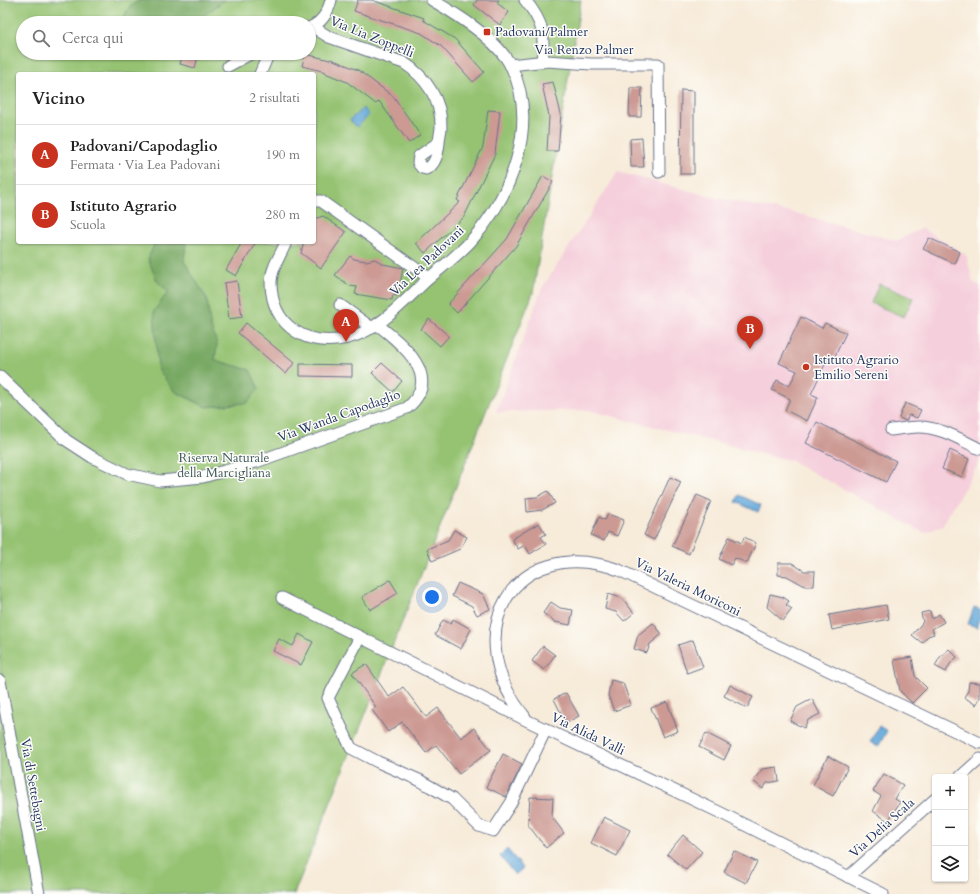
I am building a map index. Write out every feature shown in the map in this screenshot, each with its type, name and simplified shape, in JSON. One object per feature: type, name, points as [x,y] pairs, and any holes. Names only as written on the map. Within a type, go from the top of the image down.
[{"type":"street","points":[[316,26],[325,16],[331,0]]},
{"type":"street","name":"Via Lea Padovani","points":[[285,244],[276,264],[271,282],[275,306],[284,321],[289,327],[307,338],[325,341],[349,338],[375,326],[470,242],[493,211],[515,167],[519,151],[523,124],[520,92],[510,65],[494,45],[478,29],[432,0]]},
{"type":"street","points":[[525,0],[539,19],[542,29],[542,62]]},
{"type":"street","name":"Via Lia Zoppelli","points":[[316,30],[330,38],[404,63],[415,70],[428,85],[439,108],[441,128],[439,142]]},
{"type":"street","points":[[228,66],[239,60]]},
{"type":"street","points":[[261,72],[266,60]]},
{"type":"street","name":"Via Renzo Palmer","points":[[510,65],[542,62],[658,64],[659,172]]},
{"type":"street","points":[[316,201],[321,201],[429,278]]},
{"type":"street","name":"Via Wanda Capodaglio","points":[[0,377],[66,440],[99,461],[127,474],[160,480],[203,477],[264,459],[407,408],[416,398],[420,385],[420,372],[416,361],[410,353],[375,326],[340,305]]},
{"type":"street","points":[[891,430],[920,427],[934,429],[947,433],[980,449]]},
{"type":"street","name":"Via Valeria Moriconi","points":[[528,721],[508,695],[499,670],[495,647],[497,624],[500,612],[512,589],[529,574],[558,563],[588,562],[619,570],[980,743]]},
{"type":"street","name":"Via Alida Valli","points":[[282,598],[546,730],[883,894]]},
{"type":"street","points":[[360,637],[328,698],[351,748],[419,780],[452,799],[479,826],[494,831],[511,803],[546,730]]},
{"type":"street","name":"Via di Settebagni","points":[[0,681],[39,894]]},
{"type":"street","points":[[964,774],[980,760]]},
{"type":"street","name":"Via Delia Scala","points":[[848,877],[932,803]]},
{"type":"shaded area","points":[[618,172],[716,198],[804,215],[897,241],[922,228],[966,255],[973,282],[980,286],[980,461],[942,526],[924,533],[792,461],[587,410],[496,412],[542,288]]},
{"type":"green space","name":"Riserva Naturale della Marcigliana","points":[[0,0],[581,0],[533,293],[294,894],[0,894]]},
{"type":"green space","points":[[141,0],[225,0],[203,16],[124,16],[130,6]]},
{"type":"green space","points":[[154,244],[186,244],[184,261],[207,299],[210,324],[217,344],[215,360],[250,370],[259,389],[247,403],[206,407],[174,391],[158,369],[154,311],[168,292],[157,281],[148,259]]},
{"type":"green space","points":[[879,284],[913,298],[904,317],[871,303]]},
{"type":"water","points":[[363,108],[369,115],[357,127],[350,120]]},
{"type":"water","points":[[739,495],[761,505],[758,512],[736,502]]},
{"type":"water","points":[[974,607],[980,609],[980,618],[977,627],[968,624]]},
{"type":"water","points":[[879,726],[887,731],[878,747],[870,742]]},
{"type":"water","points":[[507,849],[523,868],[515,875],[500,856]]},
{"type":"building","points":[[358,0],[372,0],[424,18],[423,20],[455,39],[484,72],[473,82],[441,46],[421,33],[354,11]]},
{"type":"building","points":[[477,0],[499,0],[497,3],[509,12],[500,25],[474,5]]},
{"type":"building","points":[[316,57],[331,59],[358,70],[394,97],[420,135],[409,143],[379,101],[376,104],[347,82],[325,73],[326,72],[302,66],[304,60],[316,60]]},
{"type":"building","points":[[181,60],[197,60],[195,68],[180,64]]},
{"type":"building","points":[[553,82],[561,114],[558,151],[547,151],[549,116],[542,84]]},
{"type":"building","points":[[630,88],[642,88],[641,117],[629,117]]},
{"type":"building","points":[[681,90],[694,91],[694,174],[680,174]]},
{"type":"building","points":[[488,110],[500,111],[495,154],[464,217],[425,253],[416,243],[460,202],[457,200],[483,147]]},
{"type":"building","points":[[642,138],[644,167],[631,167],[630,139]]},
{"type":"building","points":[[543,176],[553,182],[516,246],[457,313],[448,304],[507,239]]},
{"type":"building","points":[[323,216],[346,232],[321,268],[301,253],[303,244],[316,244],[316,218]]},
{"type":"building","points":[[929,238],[960,252],[955,264],[923,249]]},
{"type":"building","points":[[241,244],[255,244],[236,276],[226,270]]},
{"type":"building","points":[[350,256],[354,259],[366,261],[375,259],[383,264],[403,268],[398,296],[393,295],[392,300],[355,294],[357,287],[350,286],[335,275]]},
{"type":"building","points":[[237,281],[242,317],[229,319],[224,283]]},
{"type":"building","name":"Istituto Agrario Emilio Sereni","points":[[801,317],[822,328],[825,323],[846,333],[832,362],[827,360],[811,394],[818,397],[807,421],[785,410],[790,399],[772,390],[777,380],[789,386],[797,371],[779,363]]},
{"type":"building","points":[[429,319],[449,336],[440,346],[421,329]]},
{"type":"building","points":[[246,323],[294,363],[286,374],[238,333]]},
{"type":"building","points":[[382,363],[402,381],[393,392],[372,373]]},
{"type":"building","points":[[300,364],[352,365],[352,377],[300,376]]},
{"type":"building","points":[[905,403],[921,410],[917,418],[909,415],[906,421],[899,418]]},
{"type":"building","name":"Istituto Agrario Emilio Sereni","points":[[817,422],[896,461],[886,482],[806,443]]},
{"type":"building","points":[[950,450],[969,459],[962,477],[942,469]]},
{"type":"building","points":[[670,477],[681,482],[654,540],[644,535]]},
{"type":"building","points":[[548,491],[555,503],[542,510],[527,512],[526,498],[537,497]]},
{"type":"building","points":[[697,495],[711,501],[689,554],[672,546]]},
{"type":"building","points":[[608,514],[624,520],[617,536],[608,532],[604,541],[591,535],[599,517],[605,520]]},
{"type":"building","points":[[539,523],[546,534],[541,537],[546,544],[530,554],[525,545],[518,549],[512,539]]},
{"type":"building","points":[[454,530],[467,537],[460,549],[432,561],[427,549],[448,540]]},
{"type":"building","points":[[729,537],[742,543],[744,537],[756,543],[747,563],[735,558],[731,565],[719,559]]},
{"type":"building","points":[[778,563],[792,563],[804,571],[815,571],[814,586],[805,586],[787,576],[778,575]]},
{"type":"building","points":[[390,580],[398,593],[370,610],[362,597]]},
{"type":"building","points":[[458,583],[483,594],[490,609],[477,615],[472,606],[452,596]]},
{"type":"building","points":[[608,594],[622,598],[634,613],[624,621],[616,612],[605,609]]},
{"type":"building","points":[[770,594],[783,597],[789,601],[786,605],[792,609],[783,621],[767,607]]},
{"type":"building","points":[[551,602],[560,608],[573,610],[570,625],[555,622],[543,613]]},
{"type":"building","points":[[886,605],[889,619],[832,630],[829,615]]},
{"type":"building","points":[[930,611],[932,619],[939,614],[944,622],[932,629],[934,634],[928,636],[922,643],[912,635],[923,622],[921,613]]},
{"type":"building","points":[[453,619],[471,629],[461,649],[435,635],[443,620],[451,624]]},
{"type":"building","points":[[653,623],[662,634],[650,644],[647,653],[634,649],[638,635]]},
{"type":"building","points":[[299,634],[313,642],[301,665],[273,651],[279,639],[293,646]]},
{"type":"building","points":[[693,640],[703,667],[687,673],[678,645]]},
{"type":"building","points":[[543,646],[555,655],[544,670],[532,661]]},
{"type":"building","points":[[949,649],[957,657],[950,664],[946,672],[935,666],[940,657]]},
{"type":"building","points":[[912,657],[915,676],[927,688],[912,703],[900,691],[894,660]]},
{"type":"building","points":[[366,664],[389,697],[403,687],[426,717],[438,708],[461,738],[474,728],[491,750],[459,774],[436,745],[426,753],[402,722],[388,732],[372,710],[376,707],[352,673]]},
{"type":"building","points":[[611,680],[623,683],[631,705],[614,711],[608,695]]},
{"type":"building","points":[[969,682],[980,683],[980,698],[976,705],[964,697],[968,691]]},
{"type":"building","points":[[730,685],[753,697],[747,708],[724,696]]},
{"type":"building","points":[[566,693],[579,716],[566,723],[554,699]]},
{"type":"building","points":[[812,699],[820,714],[808,720],[804,728],[790,721],[797,707]]},
{"type":"building","points":[[667,702],[678,731],[663,737],[651,708]]},
{"type":"building","points":[[706,733],[731,746],[724,760],[699,747]]},
{"type":"building","points":[[503,754],[522,764],[506,797],[486,787]]},
{"type":"building","points":[[828,756],[848,767],[833,796],[813,785]]},
{"type":"building","points":[[777,767],[779,781],[767,783],[763,789],[753,781],[762,769]]},
{"type":"building","points":[[884,774],[903,785],[895,799],[900,802],[888,821],[873,811],[881,796],[873,791]]},
{"type":"building","points":[[530,797],[553,798],[552,817],[564,833],[546,848],[528,825]]},
{"type":"building","points":[[604,817],[630,830],[617,856],[591,843]]},
{"type":"building","points":[[683,835],[702,852],[686,870],[667,854]]},
{"type":"building","points":[[734,851],[757,862],[746,883],[724,872]]},
{"type":"place","name":"Padovani/Palmer","points":[[487,32]]},
{"type":"place","name":"Padovani/Capodaglio","points":[[346,342]]},
{"type":"place","name":"Istituto Agrario","points":[[750,349]]},
{"type":"place","name":"Istituto Agrario Emilio Sereni","points":[[806,367]]}]
